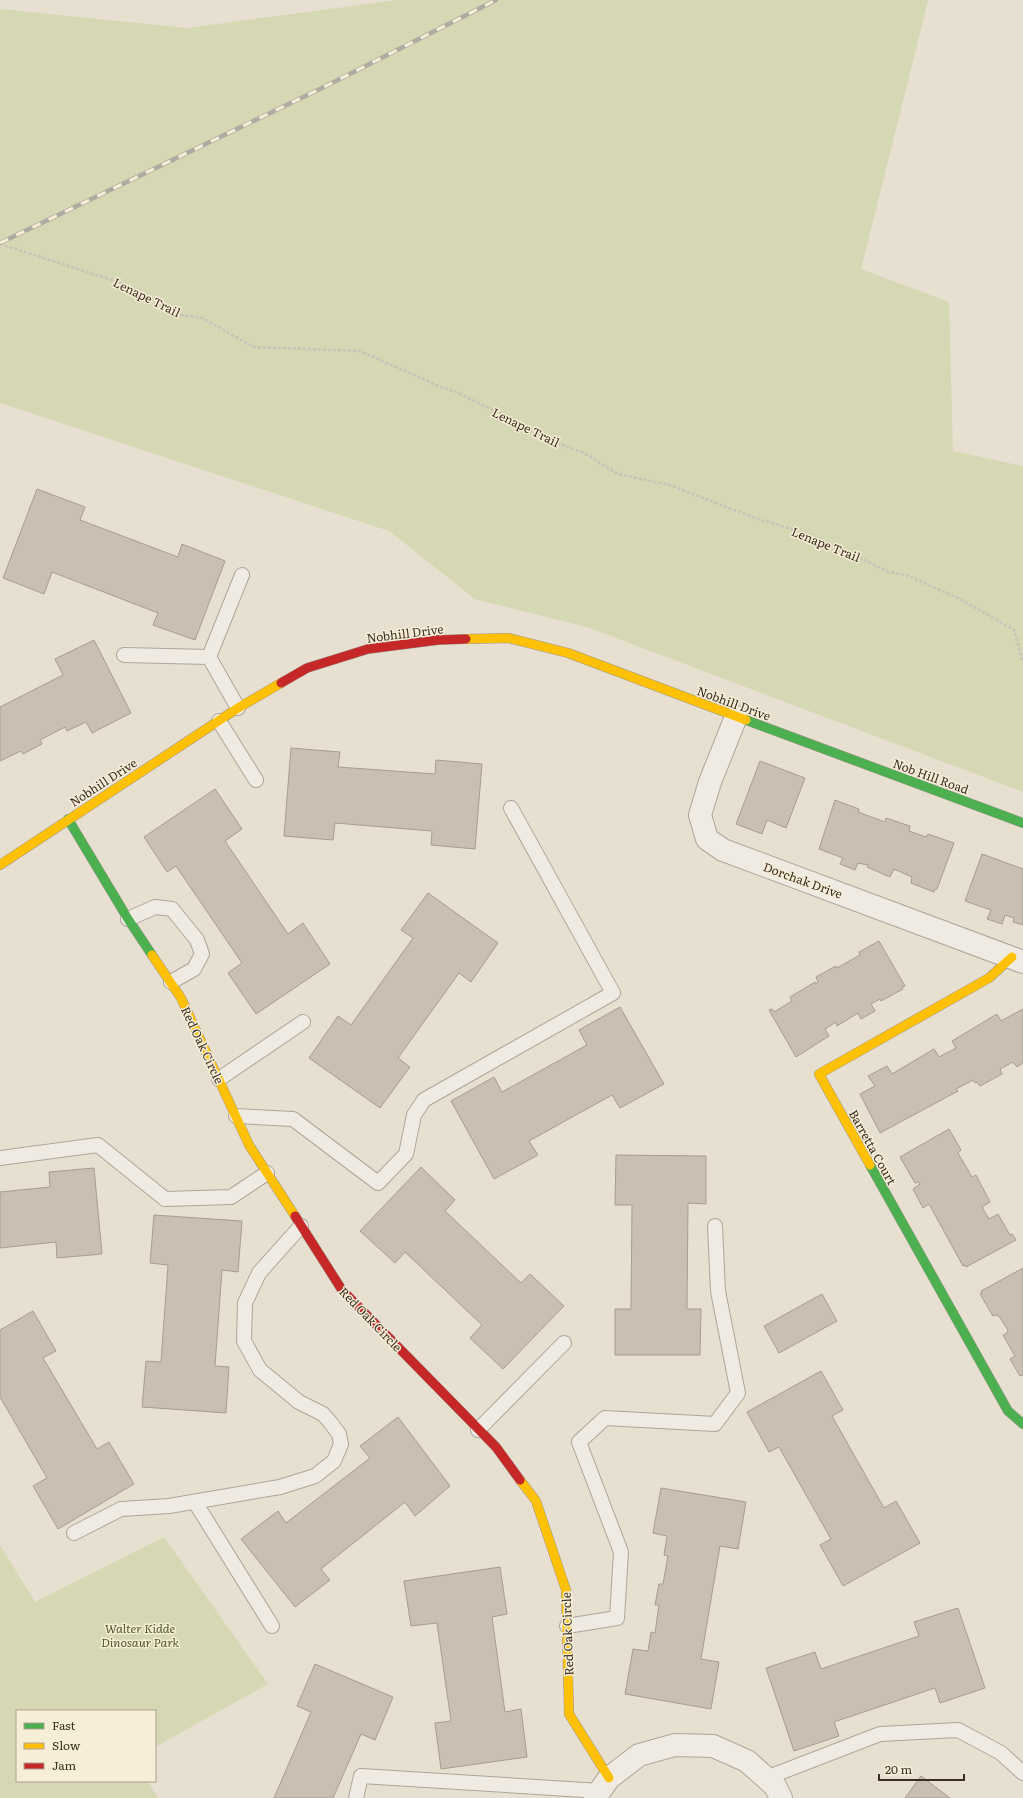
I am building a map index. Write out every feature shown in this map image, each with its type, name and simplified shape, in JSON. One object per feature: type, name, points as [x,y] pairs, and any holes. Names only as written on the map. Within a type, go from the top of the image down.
[{"type":"street","name":"Nobhill Drive","points":[[0,865],[238,708],[307,668],[368,648],[438,640],[509,638],[568,654],[831,751]]},
{"type":"street","name":"Dorchak Drive","points":[[736,717],[710,782],[700,815],[707,838],[723,850],[1017,960]]},
{"type":"street","name":"Nob Hill Road","points":[[831,751],[1023,823]]},
{"type":"street","name":"Red Oak Circle","points":[[68,819],[128,919],[181,998],[249,1145],[342,1290],[496,1447],[536,1500],[566,1590],[569,1714],[601,1789]]},
{"type":"street","name":"Barretta Court","points":[[1017,960],[989,978],[819,1074],[1008,1411],[1023,1424]]},
{"type":"street","points":[[601,1789],[639,1755],[675,1745],[713,1746],[747,1761],[775,1786],[781,1798]]},
{"type":"lane","points":[[209,657],[242,575]]},
{"type":"lane","points":[[124,655],[209,657]]},
{"type":"lane","points":[[209,657],[238,708]]},
{"type":"lane","points":[[219,721],[256,780]]},
{"type":"lane","points":[[236,1116],[293,1119],[378,1183],[406,1154],[414,1115],[424,1100],[613,993],[511,808]]},
{"type":"lane","points":[[128,919],[155,907],[172,909],[197,940],[202,954],[194,969],[171,982]]},
{"type":"lane","points":[[219,1079],[303,1022]]},
{"type":"lane","points":[[0,1158],[98,1145],[165,1199],[231,1197],[267,1173]]},
{"type":"lane","points":[[74,1533],[121,1509],[169,1506],[280,1487],[315,1476],[334,1461],[341,1444],[339,1434],[323,1414],[299,1402],[260,1370],[244,1341],[245,1303],[259,1273],[301,1226]]},
{"type":"lane","points":[[567,1626],[617,1618],[621,1552],[579,1442],[605,1418],[715,1424],[738,1393],[718,1291],[715,1226]]},
{"type":"lane","points":[[478,1430],[564,1343]]},
{"type":"lane","points":[[195,1502],[272,1626]]},
{"type":"lane","points":[[766,1778],[880,1734],[958,1730],[1000,1753],[1023,1773]]},
{"type":"lane","points":[[356,1798],[361,1776],[601,1789]]},
{"type":"path","name":"Lenape Trail","points":[[0,244],[127,285],[180,315],[202,318],[254,347],[360,351],[443,388],[454,391],[514,420],[542,438],[584,453],[618,474],[669,485],[755,518],[805,533],[851,553],[888,572],[906,575],[960,599],[1014,630],[1023,662]]},
{"type":"green space","points":[[397,0],[928,0],[861,269],[949,302],[953,451],[1023,466],[1023,792],[587,627],[475,599],[389,531],[0,403],[0,9],[187,28]]},
{"type":"green space","name":"Walter Kidde Dinosaur Park","points":[[164,1537],[268,1684],[156,1746],[156,1710],[16,1710],[16,1782],[148,1782],[158,1798],[0,1798],[0,1545],[35,1602]]},
{"type":"building","points":[[37,489],[85,507],[80,520],[178,557],[182,544],[225,561],[195,640],[153,625],[158,613],[52,572],[44,594],[3,578]]},
{"type":"building","points":[[94,640],[131,713],[92,733],[86,722],[67,731],[65,727],[40,740],[42,744],[23,754],[21,751],[0,761],[0,707],[63,675],[55,659]]},
{"type":"building","points":[[291,748],[340,752],[338,767],[435,774],[436,760],[482,764],[475,849],[431,845],[432,831],[335,823],[333,840],[284,836]]},
{"type":"building","points":[[760,761],[805,778],[786,828],[767,820],[762,834],[736,824]]},
{"type":"building","points":[[215,789],[242,829],[225,841],[288,934],[303,923],[330,964],[256,1014],[228,973],[242,963],[176,866],[167,872],[144,837]]},
{"type":"building","points":[[835,800],[859,809],[858,812],[885,822],[886,818],[910,826],[909,831],[926,837],[928,834],[954,843],[937,889],[935,889],[934,892],[911,883],[912,877],[894,869],[890,877],[867,867],[868,865],[858,863],[855,870],[840,864],[843,858],[819,849]]},
{"type":"building","points":[[982,854],[1023,869],[1023,925],[1013,922],[1014,918],[1005,915],[1002,924],[987,919],[991,910],[965,901]]},
{"type":"building","points":[[428,893],[498,943],[471,982],[459,973],[398,1058],[410,1067],[380,1108],[309,1058],[338,1016],[351,1025],[413,938],[401,930]]},
{"type":"building","points":[[879,941],[905,986],[902,987],[903,989],[881,1001],[880,999],[871,1004],[875,1011],[861,1019],[858,1013],[837,1026],[836,1022],[825,1029],[829,1036],[796,1057],[769,1010],[772,1009],[774,1012],[792,1001],[790,997],[815,982],[816,984],[818,982],[816,977],[836,966],[837,968],[860,955],[859,952]]},
{"type":"building","points":[[620,1007],[664,1084],[620,1108],[612,1095],[529,1141],[538,1155],[494,1179],[451,1101],[494,1077],[502,1092],[587,1045],[579,1030]]},
{"type":"building","points":[[1023,1009],[1023,1063],[1017,1067],[1013,1062],[1000,1069],[1002,1074],[980,1086],[973,1080],[956,1089],[958,1091],[880,1133],[860,1094],[875,1086],[868,1076],[887,1066],[892,1074],[934,1049],[939,1057],[956,1048],[952,1041],[997,1014],[1001,1021]]},
{"type":"building","points":[[949,1129],[961,1150],[958,1153],[972,1177],[976,1175],[990,1202],[982,1207],[989,1219],[998,1214],[1010,1235],[1012,1234],[1016,1240],[966,1267],[965,1265],[963,1266],[929,1204],[923,1208],[913,1189],[920,1184],[919,1182],[915,1183],[900,1157]]},
{"type":"building","points":[[616,1155],[706,1156],[706,1204],[688,1203],[687,1309],[701,1309],[700,1355],[615,1355],[615,1309],[631,1309],[632,1205],[615,1205]]},
{"type":"building","points":[[421,1167],[455,1200],[445,1211],[521,1283],[530,1274],[564,1306],[503,1369],[470,1338],[482,1325],[405,1252],[395,1263],[360,1231]]},
{"type":"building","points":[[94,1168],[102,1254],[57,1258],[56,1242],[0,1248],[0,1192],[50,1187],[49,1172]]},
{"type":"building","points":[[154,1215],[242,1221],[238,1272],[222,1270],[215,1366],[229,1367],[226,1413],[142,1407],[146,1361],[161,1362],[168,1265],[150,1263]]},
{"type":"building","points":[[1023,1268],[1023,1375],[1020,1376],[1010,1359],[1015,1356],[1003,1335],[1007,1333],[1008,1330],[999,1316],[993,1316],[980,1294],[982,1293],[981,1291]]},
{"type":"building","points":[[822,1294],[837,1321],[779,1353],[764,1326]]},
{"type":"building","points":[[33,1311],[56,1351],[43,1358],[97,1449],[109,1442],[134,1484],[58,1529],[33,1486],[47,1478],[0,1397],[0,1330]]},
{"type":"building","points":[[821,1371],[843,1410],[832,1416],[884,1508],[896,1501],[920,1543],[843,1586],[820,1545],[831,1539],[779,1447],[769,1452],[747,1412]]},
{"type":"building","points":[[398,1417],[450,1486],[415,1516],[405,1502],[321,1569],[330,1580],[295,1607],[241,1539],[278,1511],[286,1523],[370,1458],[360,1446]]},
{"type":"building","points":[[661,1488],[746,1502],[738,1549],[720,1546],[701,1659],[719,1662],[711,1709],[625,1694],[633,1649],[648,1651],[651,1632],[655,1633],[659,1605],[655,1605],[659,1584],[663,1584],[668,1556],[664,1555],[667,1536],[653,1533]]},
{"type":"building","points":[[500,1567],[507,1614],[492,1617],[505,1712],[521,1709],[527,1757],[441,1769],[435,1723],[451,1721],[437,1623],[411,1626],[404,1581]]},
{"type":"building","points":[[958,1608],[985,1688],[940,1703],[935,1688],[834,1722],[839,1736],[794,1751],[766,1668],[815,1652],[821,1669],[919,1636],[914,1622]]},
{"type":"building","points":[[315,1664],[393,1697],[375,1740],[361,1734],[333,1798],[274,1798],[311,1712],[297,1706]]},
{"type":"building","points":[[921,1776],[950,1798],[905,1798]]},
{"type":"railway","points":[[0,243],[324,87],[496,0]]},
{"type":"traffic: fast","points":[[746,720],[1023,823]]},
{"type":"traffic: fast","points":[[68,819],[128,919],[152,955]]},
{"type":"traffic: fast","points":[[870,1165],[1008,1411],[1023,1424]]},
{"type":"traffic: slow","points":[[466,639],[509,638],[568,653],[746,720]]},
{"type":"traffic: slow","points":[[0,865],[238,708],[281,683]]},
{"type":"traffic: slow","points":[[152,955],[181,998],[249,1145],[295,1216]]},
{"type":"traffic: slow","points":[[870,1165],[819,1074],[989,978],[1012,957]]},
{"type":"traffic: slow","points":[[520,1480],[536,1501],[566,1590],[569,1714],[609,1778]]},
{"type":"traffic: jam","points":[[281,683],[307,668],[368,649],[438,640],[466,639]]},
{"type":"traffic: jam","points":[[295,1216],[342,1290],[496,1447],[520,1480]]}]
